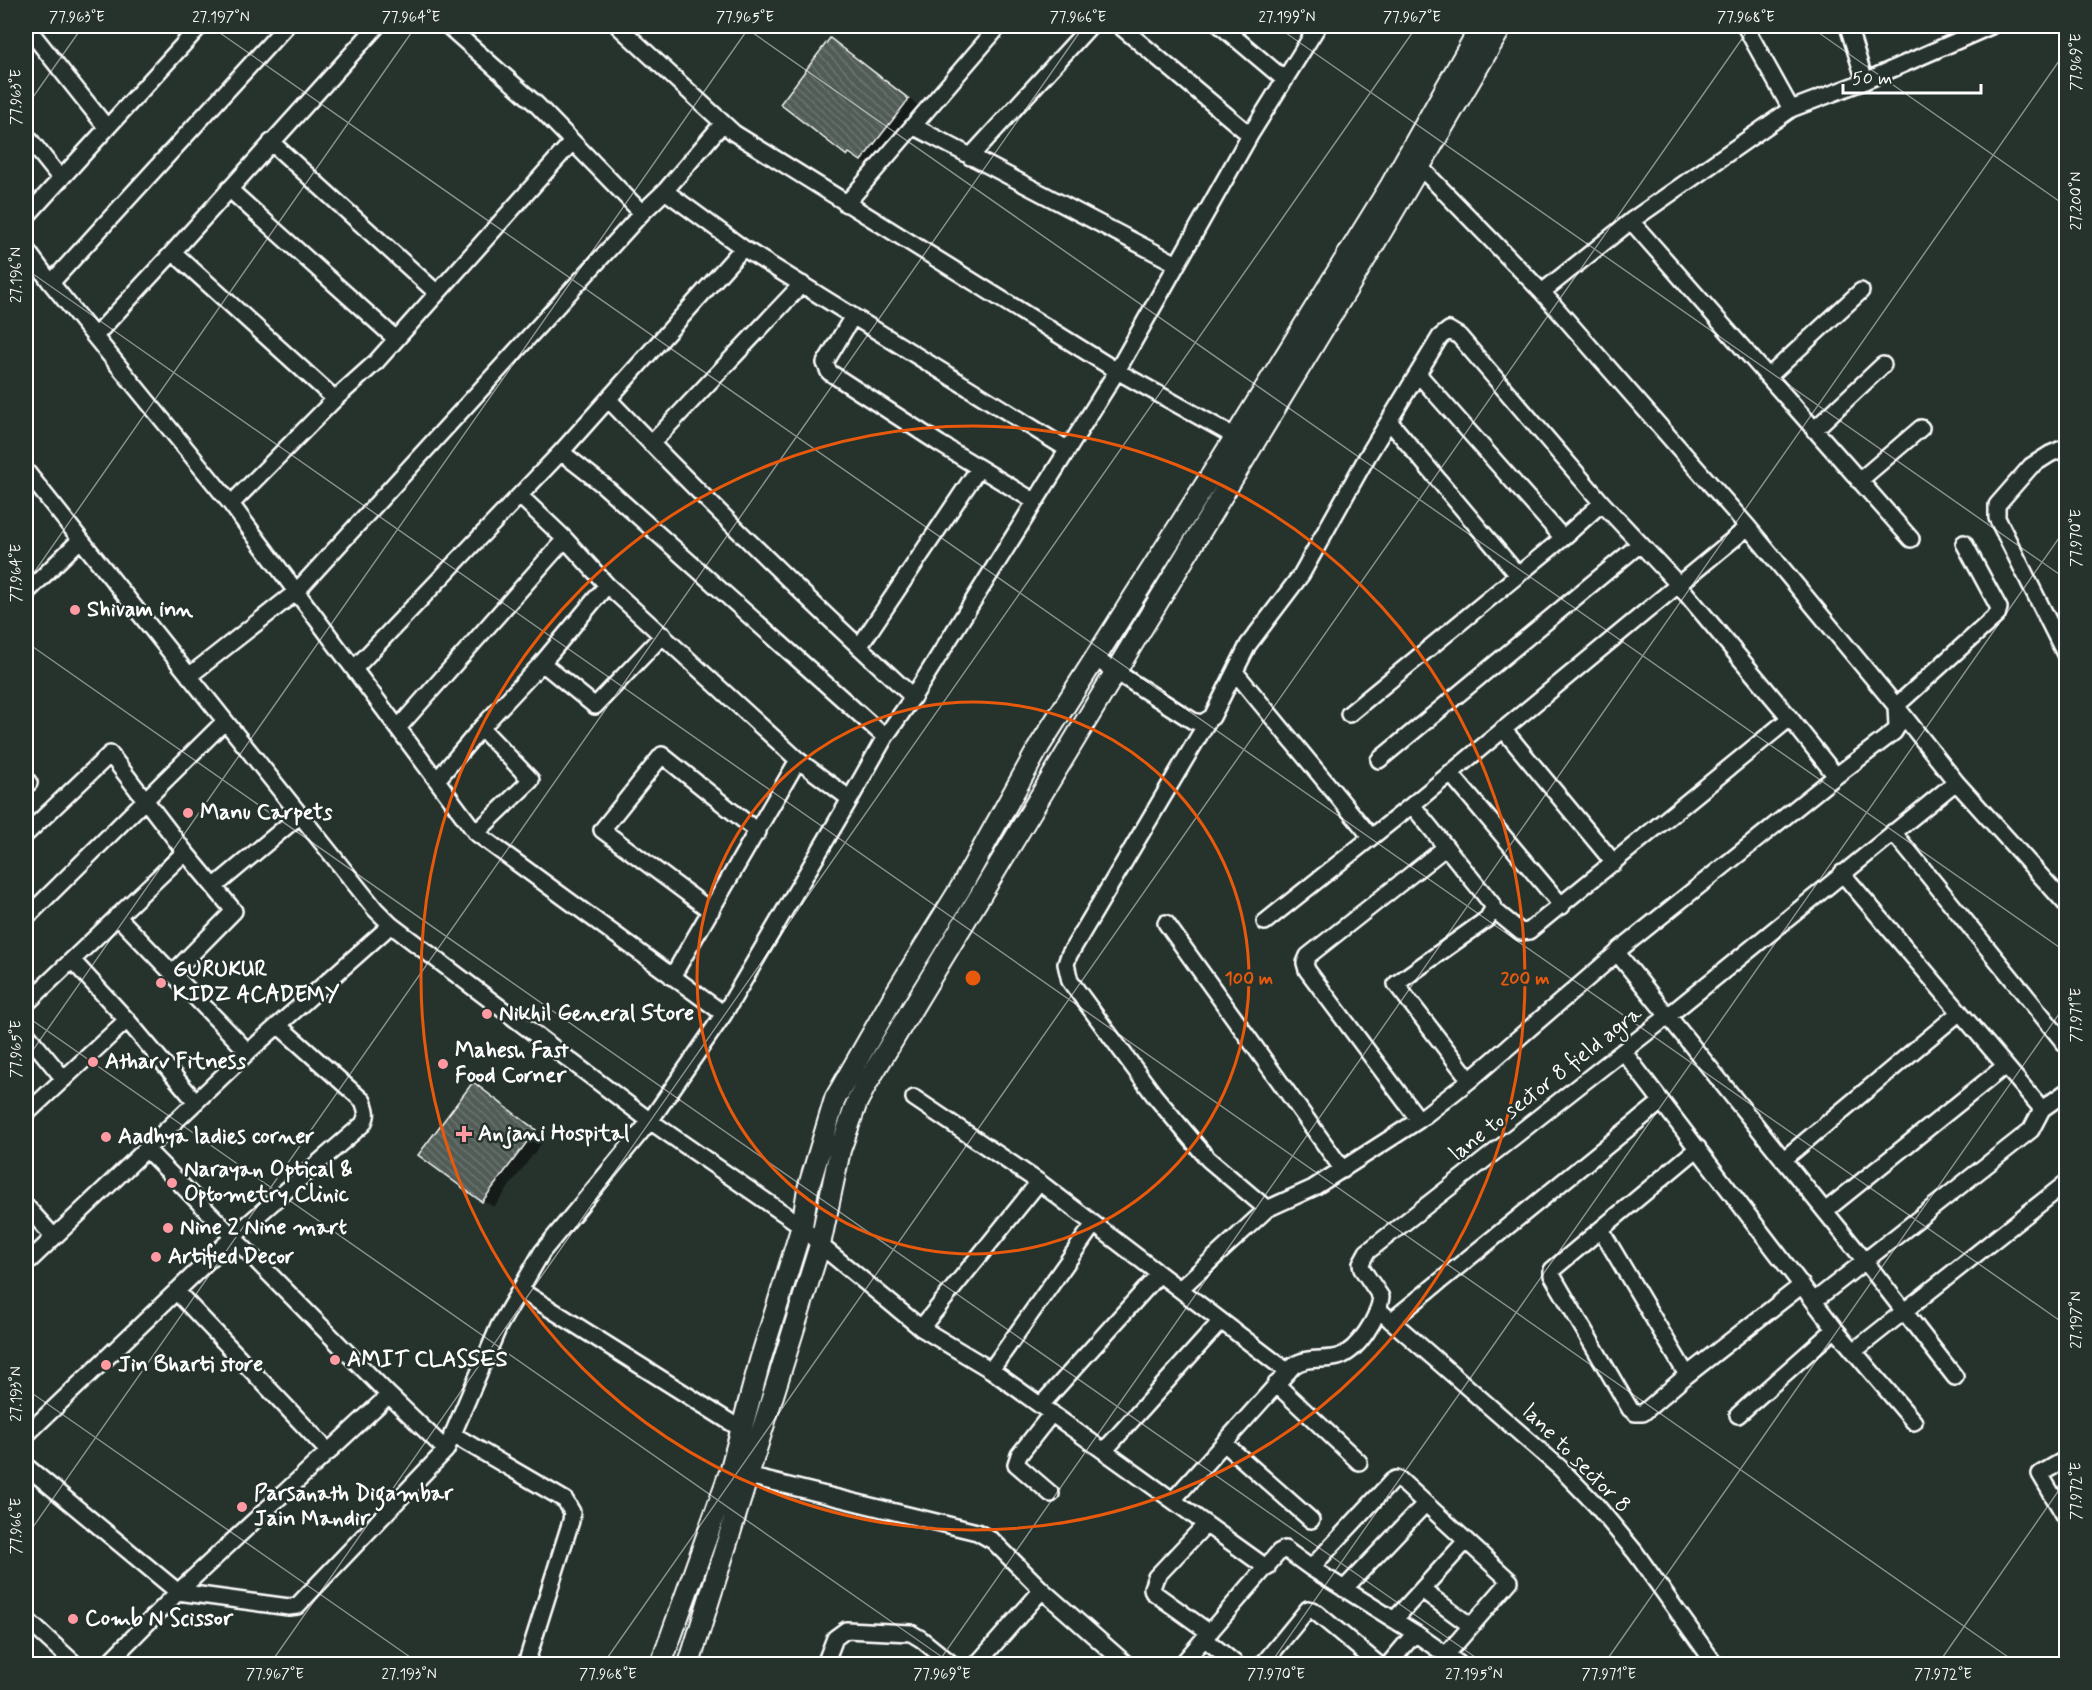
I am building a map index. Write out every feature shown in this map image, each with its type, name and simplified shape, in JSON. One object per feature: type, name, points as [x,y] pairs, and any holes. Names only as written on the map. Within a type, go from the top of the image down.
[{"type":"street","points":[[26,26],[107,128]]},
{"type":"street","points":[[26,217],[200,26]]},
{"type":"street","points":[[51,283],[286,26]]},
{"type":"street","points":[[94,336],[173,252],[376,26]]},
{"type":"street","points":[[448,26],[536,104],[642,213]]},
{"type":"street","points":[[618,26],[734,134],[1117,371],[1243,441]]},
{"type":"street","points":[[970,157],[1090,26]]},
{"type":"street","points":[[1120,26],[1250,135]]},
{"type":"street","points":[[1221,26],[1285,80]]},
{"type":"street","points":[[26,1466],[178,1592],[289,1607],[297,1606],[446,1450],[500,1326],[542,1252],[650,1120],[724,1014],[885,737],[913,697],[1117,371],[1250,135],[1318,26]]},
{"type":"street","points":[[689,1665],[820,1245],[840,1150],[857,1102],[1115,672],[1243,441],[1481,26]]},
{"type":"street","points":[[661,1665],[730,1472],[760,1361],[802,1226],[808,1189],[838,1092],[960,889],[1040,745],[1094,658],[1243,441],[1420,167],[1502,26]]},
{"type":"street","points":[[1745,26],[1791,109]]},
{"type":"street","points":[[1848,26],[1865,81]]},
{"type":"street","points":[[1542,291],[1631,221],[1791,109],[1865,81],[1991,26]]},
{"type":"street","points":[[846,204],[995,27]]},
{"type":"street","points":[[189,676],[296,592],[642,213],[665,191],[723,123]]},
{"type":"street","points":[[912,126],[1177,264]]},
{"type":"street","points":[[26,135],[61,179]]},
{"type":"street","points":[[271,142],[437,293]]},
{"type":"street","points":[[231,504],[335,399],[376,362],[572,142]]},
{"type":"street","points":[[1420,167],[1542,291],[1748,527],[1956,782],[2067,903]]},
{"type":"street","points":[[229,189],[396,339]]},
{"type":"street","points":[[665,191],[743,248],[1067,450]]},
{"type":"street","points":[[1631,221],[1911,539]]},
{"type":"street","points":[[354,669],[561,452],[743,248]]},
{"type":"street","points":[[26,249],[51,283],[231,504],[476,833],[724,1014]]},
{"type":"street","points":[[173,252],[335,399]]},
{"type":"street","points":[[651,444],[802,284]]},
{"type":"street","points":[[1768,377],[1861,291]]},
{"type":"street","points":[[853,316],[825,363],[829,372],[1034,501]]},
{"type":"street","points":[[1267,1209],[1208,1160],[1154,1095],[1070,981],[1066,964],[1075,945],[1209,719],[1248,645],[1301,575],[1367,457],[1440,337],[1449,330],[1455,332],[1602,503],[1678,584],[1836,776]]},
{"type":"street","points":[[1814,430],[1883,365]]},
{"type":"street","points":[[1418,374],[1563,538]]},
{"type":"street","points":[[609,400],[651,444],[913,697]]},
{"type":"street","points":[[1389,421],[1518,575]]},
{"type":"street","points":[[1859,481],[1921,428]]},
{"type":"street","points":[[2067,447],[2031,466],[2000,501],[1996,511],[1997,518],[2067,656]]},
{"type":"street","points":[[561,452],[602,484],[885,737]]},
{"type":"street","points":[[859,647],[979,468]]},
{"type":"street","points":[[26,471],[390,925],[650,1120],[802,1226],[820,1245],[921,1328],[991,1370],[1267,1568]]},
{"type":"street","points":[[520,496],[565,539],[607,585],[798,760],[850,799]]},
{"type":"street","points":[[1349,714],[1563,538],[1602,503]]},
{"type":"street","points":[[1264,922],[1412,805],[1748,527]]},
{"type":"street","points":[[398,728],[565,539]]},
{"type":"street","points":[[26,593],[80,540]]},
{"type":"street","points":[[1896,706],[1999,613],[1999,608],[1964,543]]},
{"type":"street","points":[[1379,760],[1640,544]]},
{"type":"street","points":[[437,780],[481,728],[542,663],[607,585]]},
{"type":"street","points":[[542,663],[595,706],[663,635]]},
{"type":"street","points":[[1094,658],[1193,721],[1202,723],[1209,719]]},
{"type":"street","points":[[1234,672],[1371,837]]},
{"type":"street","points":[[1179,1289],[1267,1209],[1313,1188],[1343,1170],[1419,1120],[1470,1080],[1618,951],[1836,776],[1896,731],[1896,706]]},
{"type":"street","points":[[1412,805],[1490,900],[1493,909],[1525,933],[1562,906],[1790,718]]},
{"type":"street","points":[[26,918],[225,721]]},
{"type":"street","points":[[476,833],[531,780],[481,728]]},
{"type":"street","points":[[1503,729],[1614,863]]},
{"type":"street","points":[[26,834],[110,754],[185,852],[234,910],[172,974]]},
{"type":"street","points":[[711,911],[602,830],[662,755],[758,831]]},
{"type":"street","points":[[672,977],[798,760]]},
{"type":"street","points":[[1450,773],[1562,906]]},
{"type":"street","points":[[1955,1377],[1668,1016],[1956,782]]},
{"type":"street","points":[[214,887],[300,815]]},
{"type":"street","points":[[1893,832],[2067,1045]]},
{"type":"street","points":[[1419,1120],[1307,970],[1305,963],[1308,956],[1446,847]]},
{"type":"street","points":[[26,1004],[185,852]]},
{"type":"street","points":[[1842,873],[2042,1110]]},
{"type":"street","points":[[1470,1080],[1396,984],[1487,919],[1493,909]]},
{"type":"street","points":[[117,916],[248,1052]]},
{"type":"street","points":[[1166,923],[1343,1170]]},
{"type":"street","points":[[26,1264],[248,1052],[390,925]]},
{"type":"street","name":"lane to sector 8 field agra","points":[[1379,1310],[1381,1297],[1379,1292],[1362,1269],[1361,1263],[1367,1252],[1668,1016],[1618,954],[1618,951]]},
{"type":"street","points":[[72,960],[196,1102]]},
{"type":"street","points":[[1783,1160],[1960,1012]]},
{"type":"street","points":[[26,1114],[126,1020]]},
{"type":"street","points":[[26,1434],[233,1237],[363,1124],[367,1110],[363,1101],[278,1025]]},
{"type":"street","points":[[26,1033],[64,1079]]},
{"type":"street","points":[[1623,1051],[1835,1329],[1914,1422]]},
{"type":"street","points":[[1825,1211],[2005,1066]]},
{"type":"street","points":[[1814,1301],[2031,1130],[2042,1110],[2067,1092]]},
{"type":"street","points":[[914,1098],[1039,1182],[1288,1372]]},
{"type":"street","points":[[1392,1321],[1661,1102]]},
{"type":"street","points":[[1698,1148],[1552,1270],[1552,1275],[1630,1408],[1635,1413],[1643,1413],[1687,1375],[1802,1285]]},
{"type":"street","points":[[146,1149],[446,1450]]},
{"type":"street","points":[[921,1328],[1039,1182]]},
{"type":"street","points":[[1854,1351],[2067,1183]]},
{"type":"street","points":[[26,1206],[54,1237]]},
{"type":"street","points":[[991,1370],[1094,1224]]},
{"type":"street","points":[[1601,1230],[1687,1375]]},
{"type":"street","points":[[1051,1494],[1016,1464],[1019,1455],[1046,1409],[1160,1274]]},
{"type":"street","points":[[520,1290],[741,1429]]},
{"type":"street","points":[[176,1291],[329,1452]]},
{"type":"street","points":[[1173,1500],[1288,1372],[1303,1360],[1328,1359],[1346,1354],[1375,1319],[1379,1310]]},
{"type":"street","name":"lane to sector 8","points":[[1379,1310],[1560,1468],[1596,1505],[1635,1552],[1715,1665]]},
{"type":"street","points":[[1104,1451],[1221,1321]]},
{"type":"street","points":[[1738,1415],[1835,1329]]},
{"type":"street","points":[[1276,1384],[1359,1462]]},
{"type":"street","points":[[107,1665],[178,1592],[389,1395]]},
{"type":"street","points":[[452,1434],[565,1500],[572,1512],[526,1665]]},
{"type":"street","points":[[1224,1443],[1311,1520]]},
{"type":"street","points":[[2067,1459],[2040,1474],[2067,1518]]},
{"type":"street","points":[[748,1476],[977,1532],[993,1541],[1042,1590],[1126,1665]]},
{"type":"street","points":[[1311,1568],[1394,1480],[1400,1480],[1510,1581],[1446,1655]]},
{"type":"street","points":[[1344,1589],[1425,1504]]},
{"type":"street","points":[[1206,1524],[1156,1577],[1152,1588],[1158,1596],[1208,1636],[1236,1665]]},
{"type":"street","points":[[1394,1620],[1466,1541]]},
{"type":"street","points":[[1182,1665],[1279,1552],[1285,1549],[1311,1568],[1415,1633],[1459,1665]]},
{"type":"street","points":[[977,1665],[1042,1590]]},
{"type":"street","points":[[1422,1590],[1471,1626]]},
{"type":"street","points":[[1263,1665],[1308,1609],[1313,1610],[1360,1659],[1378,1665]]},
{"type":"street","points":[[26,1618],[75,1665]]},
{"type":"street","points":[[825,1665],[835,1638],[846,1630],[910,1633],[921,1639],[952,1665]]},
{"type":"street","points":[[1389,1665],[1415,1633]]},
{"type":"building","points":[[830,38],[909,99],[861,161],[849,153],[847,156],[780,104]]},
{"type":"building","points":[[473,1082],[536,1130],[482,1202],[418,1155]]},
{"type":"place","name":"Shivam inn","points":[[75,610]]},
{"type":"place","name":"Manu Carpets","points":[[188,813]]},
{"type":"place","name":"GURUKUR KIDZ ACADEMY","points":[[161,983]]},
{"type":"place","name":"Nikhil General Store","points":[[487,1014]]},
{"type":"place","name":"Atharv Fitness","points":[[93,1062]]},
{"type":"place","name":"Mahesh Fast Food Corner","points":[[443,1064]]},
{"type":"place","name":"Anjani Hospital","points":[[464,1134]]},
{"type":"place","name":"Aadhya ladies corner","points":[[106,1137]]},
{"type":"place","name":"Narayan Optical & Optometry Clinic","points":[[172,1183]]},
{"type":"place","name":"Nine 2 Nine mart","points":[[168,1228]]},
{"type":"place","name":"Artified Decor","points":[[156,1257]]},
{"type":"place","name":"AMIT CLASSES","points":[[335,1360]]},
{"type":"place","name":"Jin Bharti store","points":[[106,1365]]},
{"type":"place","name":"Parsanath Digambar Jain Mandir","points":[[242,1507]]},
{"type":"place","name":"Comb N Scissor","points":[[73,1619]]}]
